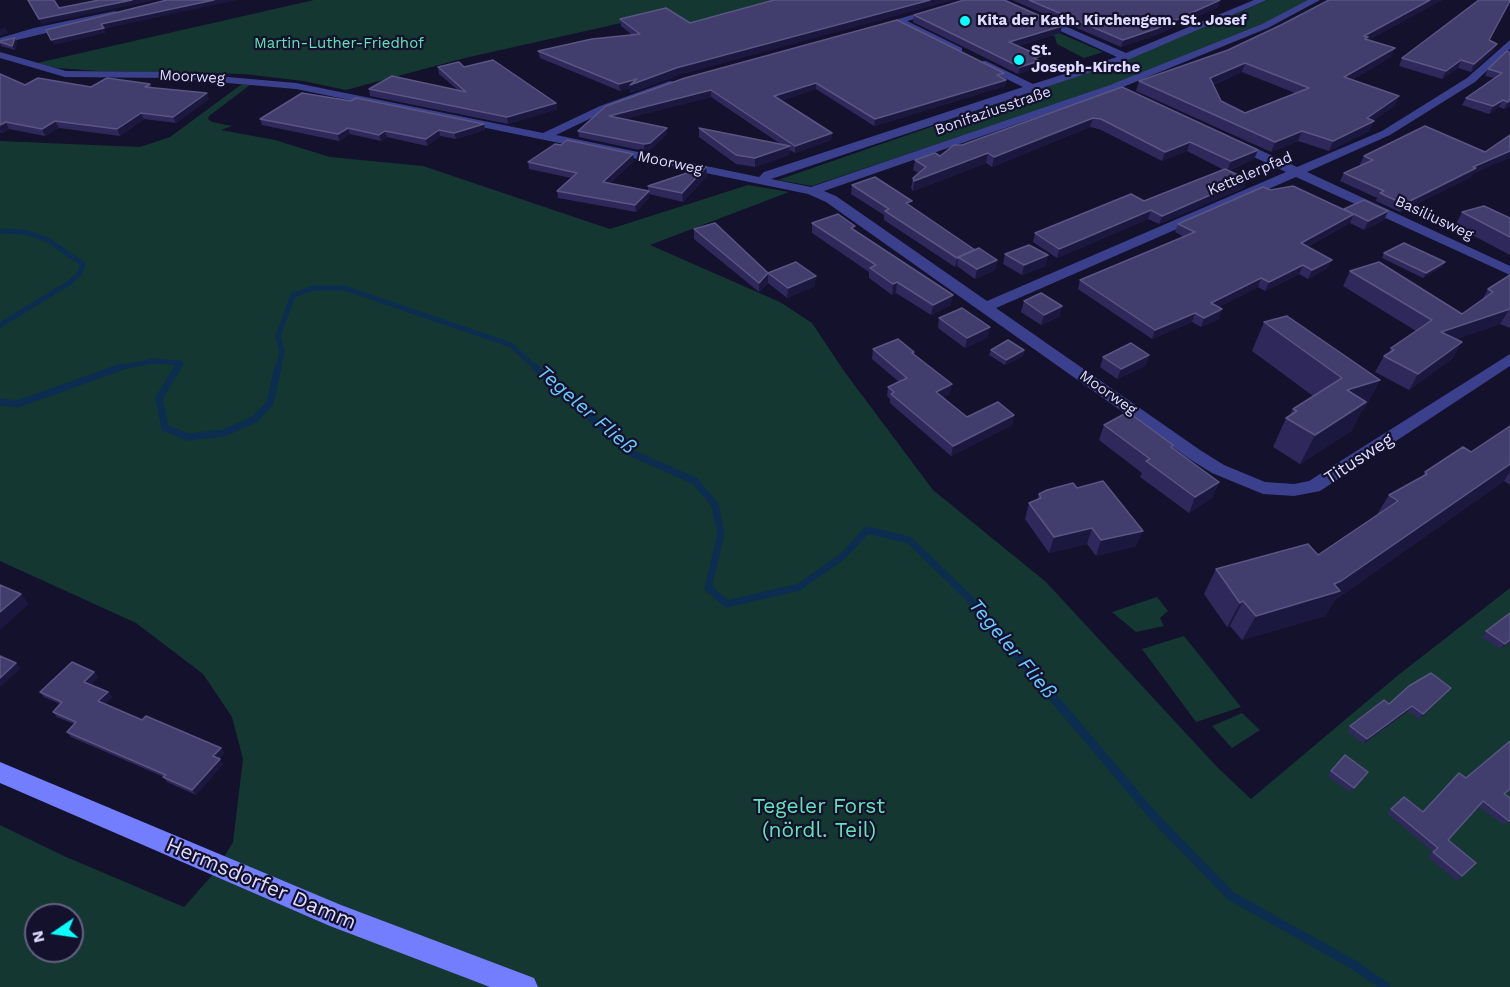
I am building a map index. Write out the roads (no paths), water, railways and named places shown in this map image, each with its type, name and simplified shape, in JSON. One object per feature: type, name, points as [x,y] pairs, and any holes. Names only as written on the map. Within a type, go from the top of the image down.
[{"type":"main road","name":"Hermsdorfer Damm","points":[[0,772],[339,918],[525,987]]},
{"type":"street","points":[[929,0],[946,8]]},
{"type":"street","points":[[866,30],[974,0]]},
{"type":"street","points":[[998,0],[1126,57]]},
{"type":"street","name":"Bonifaziusstraße","points":[[761,182],[768,175],[1032,88],[1098,79],[1126,57],[1262,0]]},
{"type":"street","name":"Bonifaziusstraße","points":[[812,191],[1098,79],[1265,26],[1315,0]]},
{"type":"street","points":[[0,41],[38,30],[125,12]]},
{"type":"street","points":[[899,21],[1032,88]]},
{"type":"street","name":"Kettelerpfad","points":[[986,307],[1386,133],[1471,80],[1508,50]]},
{"type":"street","name":"Moorweg","points":[[0,55],[65,74],[171,75],[296,86],[812,191],[831,199],[1194,454]]},
{"type":"street","points":[[1098,79],[1135,97]]},
{"type":"street","points":[[544,136],[604,108],[681,80]]},
{"type":"street","name":"Basiliusweg","points":[[1225,138],[1510,271]]},
{"type":"street","name":"Titusweg","points":[[1194,454],[1226,473],[1263,488],[1294,490],[1314,487],[1510,359]]},
{"type":"waterway","name":"Tegeler Fließ","points":[[0,231],[25,232],[46,239],[83,264],[80,273],[69,283],[0,325]]},
{"type":"waterway","name":"Tegeler Fließ","points":[[278,369],[282,351],[278,336],[293,295],[314,288],[344,288],[511,345],[537,369]]},
{"type":"waterway","name":"Tegeler Fließ","points":[[118,368],[153,361],[181,363],[177,369]]},
{"type":"waterway","name":"Tegeler Fließ","points":[[178,367],[159,398],[165,428],[188,437],[224,433],[255,419],[270,403],[278,367]]},
{"type":"waterway","name":"Tegeler Fließ","points":[[535,367],[629,452],[695,481],[715,505],[721,534],[708,588],[727,604],[799,587],[843,556],[867,530],[909,540],[968,597],[1003,638]]},
{"type":"waterway","name":"Tegeler Fließ","points":[[0,402],[18,404],[118,368]]},
{"type":"waterway","name":"Tegeler Fließ","points":[[113,369],[118,368]]},
{"type":"waterway","name":"Tegeler Fließ","points":[[1002,637],[1156,819],[1231,896],[1354,965],[1386,987]]},
{"type":"place","name":"Kita der Kath. Kirchengem. St. Josef","points":[[965,21]]},
{"type":"place","name":"St. Joseph-Kirche","points":[[1019,60]]},
{"type":"park label","name":"Martin-Luther-Friedhof","points":[[339,44]]},
{"type":"park label","name":"Tegeler Forst (nördl. Teil)","points":[[819,819]]}]
